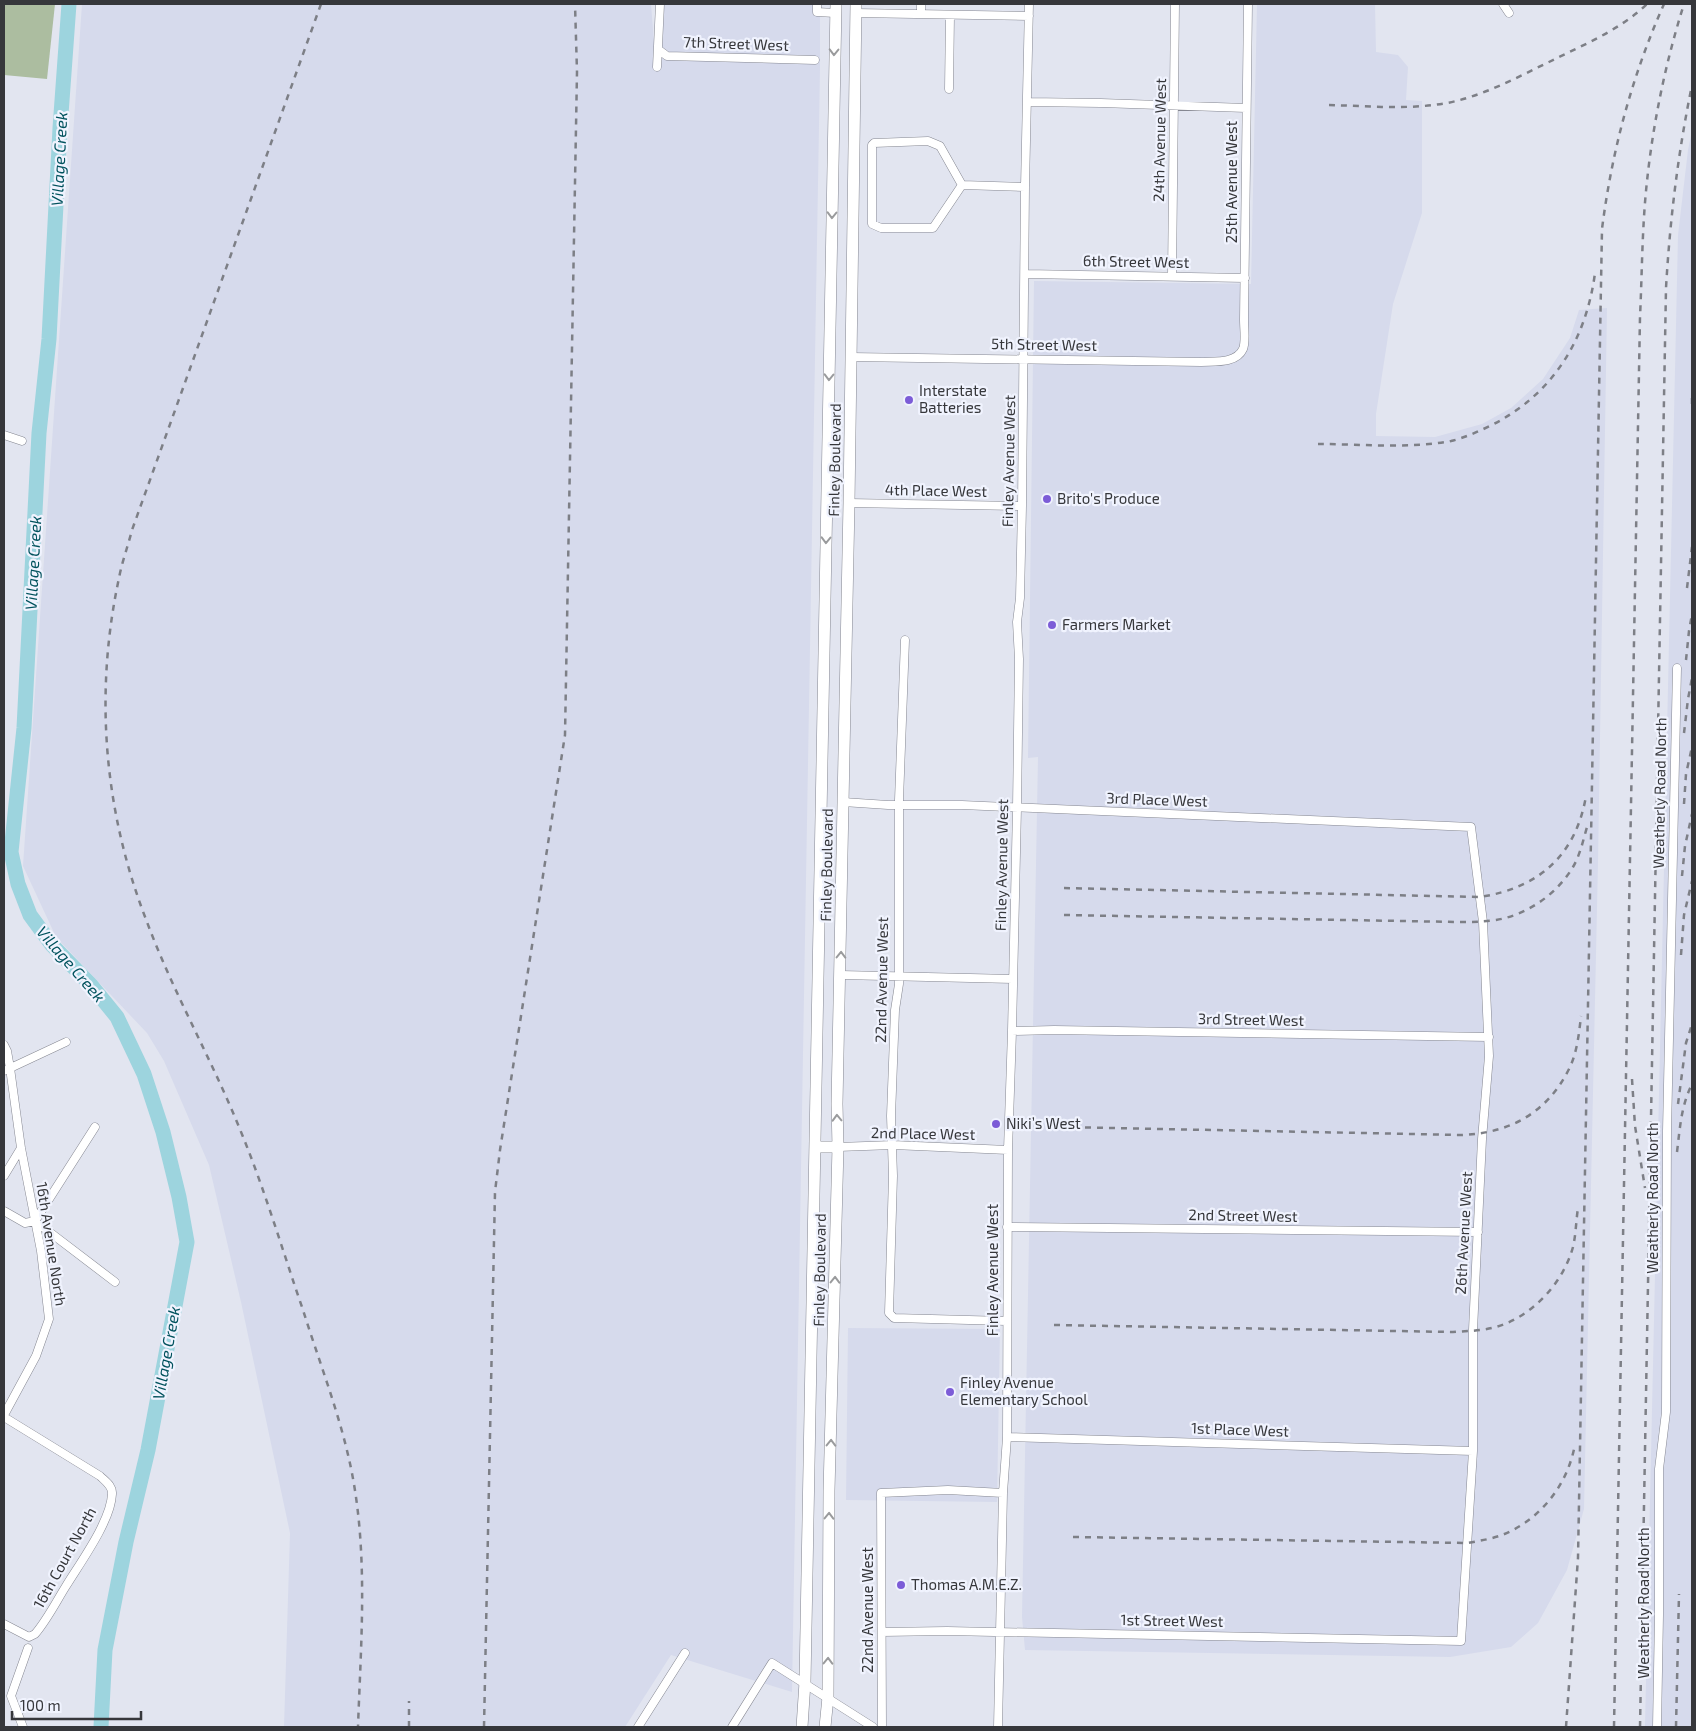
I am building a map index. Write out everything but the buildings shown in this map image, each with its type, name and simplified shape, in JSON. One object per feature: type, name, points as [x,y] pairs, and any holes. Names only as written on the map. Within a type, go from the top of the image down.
[{"type":"main road","points":[[836,8],[856,8]]},
{"type":"main road","name":"Finley Boulevard","points":[[802,1727],[805,1682],[836,8]]},
{"type":"main road","name":"Finley Boulevard","points":[[825,1727],[828,1697],[830,1491],[838,1147],[837,1104],[841,975],[856,8]]},
{"type":"main road","points":[[829,355],[851,357]]},
{"type":"main road","points":[[826,504],[849,503]]},
{"type":"main road","points":[[824,628],[846,624]]},
{"type":"main road","points":[[821,802],[843,802]]},
{"type":"main road","points":[[818,974],[841,975]]},
{"type":"main road","points":[[815,1146],[838,1147]]},
{"type":"main road","points":[[808,1492],[830,1491]]},
{"type":"street","points":[[657,67],[660,4]]},
{"type":"street","points":[[816,4],[816,12],[836,8]]},
{"type":"street","points":[[921,4],[921,14]]},
{"type":"street","name":"Finley Avenue West","points":[[998,1727],[1003,1493],[1007,1437],[1008,1150],[1017,808],[1019,659],[1017,622],[1020,598],[1022,506],[1029,4]]},
{"type":"street","name":"24th Avenue West","points":[[1172,276],[1175,4]]},
{"type":"street","name":"25th Avenue West","points":[[1236,356],[1243,348],[1248,4]]},
{"type":"street","points":[[1503,4],[1509,13]]},
{"type":"street","points":[[856,8],[921,14],[1029,16]]},
{"type":"street","points":[[949,89],[950,15]]},
{"type":"street","name":"7th Street West","points":[[659,50],[667,56],[815,60]]},
{"type":"street","points":[[1028,102],[1246,108]]},
{"type":"street","points":[[878,141],[928,141],[937,144],[940,146],[962,185],[933,228],[881,228],[872,224],[872,145],[878,141]]},
{"type":"street","points":[[962,185],[1025,187]]},
{"type":"street","name":"6th Street West","points":[[1026,274],[1245,278]]},
{"type":"street","name":"5th Street West","points":[[851,357],[1201,362],[1227,360],[1236,356]]},
{"type":"street","points":[[4,435],[22,441]]},
{"type":"street","name":"4th Place West","points":[[849,503],[1022,506]]},
{"type":"street","name":"22nd Avenue West","points":[[905,640],[899,805],[898,977],[891,1116],[893,1145],[889,1313],[894,1318],[1006,1322]]},
{"type":"street","name":"Weatherly Road North","points":[[1657,1727],[1659,1469],[1666,1412],[1667,1131],[1677,668]]},
{"type":"street","name":"3rd Place West","points":[[843,802],[899,805],[962,805],[1471,827]]},
{"type":"street","name":"26th Avenue West","points":[[1461,1641],[1473,1451],[1473,1330],[1482,1140],[1490,1056],[1483,922],[1471,827]]},
{"type":"street","points":[[841,975],[1013,979]]},
{"type":"street","name":"3rd Street West","points":[[1012,1031],[1054,1030],[1488,1037]]},
{"type":"street","points":[[7,1070],[66,1042]]},
{"type":"street","name":"16th Avenue North","points":[[4,1045],[7,1051],[7,1070],[41,1251],[49,1320],[36,1356],[4,1416]]},
{"type":"street","points":[[4,1210],[25,1223],[35,1221],[95,1127]]},
{"type":"street","name":"2nd Place West","points":[[838,1147],[893,1145],[1008,1150]]},
{"type":"street","points":[[4,1176],[21,1148]]},
{"type":"street","points":[[35,1221],[115,1282]]},
{"type":"street","name":"2nd Street West","points":[[1007,1227],[1478,1232]]},
{"type":"street","name":"16th Court North","points":[[4,1416],[100,1476],[110,1486],[112,1494],[98,1533],[40,1628],[29,1637],[4,1624]]},
{"type":"street","name":"1st Place West","points":[[1007,1437],[1473,1451]]},
{"type":"street","name":"22nd Avenue West","points":[[882,1727],[881,1493],[948,1490],[1003,1493]]},
{"type":"street","name":"1st Street West","points":[[882,1632],[947,1630],[1461,1641]]},
{"type":"street","points":[[23,1727],[11,1696],[28,1648]]},
{"type":"street","points":[[638,1727],[685,1653]]},
{"type":"street","points":[[732,1727],[772,1663],[805,1682],[873,1727]]},
{"type":"shaded area","points":[[82,4],[651,4],[654,42],[656,4],[820,4],[792,1692],[671,1655],[625,1727],[284,1727],[290,1533],[241,1302],[209,1165],[164,1061],[147,1033],[56,937],[23,866]]},
{"type":"shaded area","points":[[1257,4],[1375,4],[1376,52],[1398,55],[1408,67],[1406,100],[1422,101],[1422,213],[1393,304],[1376,414],[1376,436],[1435,437],[1482,424],[1511,408],[1543,379],[1570,338],[1579,310],[1607,308],[1598,862],[1584,1509],[1567,1570],[1538,1623],[1511,1647],[1450,1657],[1025,1650],[1022,1617],[1038,757],[1028,758],[1034,281],[1251,284]]},
{"type":"shaded area","points":[[1692,131],[1692,1727],[1645,1727],[1678,235]]},
{"type":"shaded area","points":[[848,1328],[1000,1329],[997,1502],[846,1500]]},
{"type":"green space","points":[[4,4],[55,4],[47,79],[4,75]]},
{"type":"waterway","name":"Village Creek","points":[[69,4],[60,128],[49,339],[39,433],[24,728],[11,852],[18,884],[30,915],[52,945],[91,985],[117,1017],[144,1074],[163,1132],[179,1197],[187,1242],[148,1450],[126,1542],[105,1650],[101,1727]]},
{"type":"railway","points":[[321,4],[132,530],[120,572],[111,622],[107,665],[106,709],[113,795],[121,838],[132,880],[157,948],[228,1101],[265,1195],[334,1403],[349,1459],[359,1525],[361,1559],[362,1626],[358,1727]]},
{"type":"railway","points":[[484,1727],[495,1192],[565,735],[577,72],[575,4]]},
{"type":"railway","points":[[1329,105],[1418,106],[1447,103],[1473,96],[1512,80],[1601,36],[1625,22],[1647,4]]},
{"type":"railway","points":[[1566,1727],[1578,1558],[1602,229],[1611,171],[1625,114],[1642,58],[1664,4]]},
{"type":"railway","points":[[1614,1727],[1643,238],[1646,191],[1656,120],[1665,73],[1684,4]]},
{"type":"railway","points":[[1640,1727],[1666,288],[1675,186],[1692,85]]},
{"type":"railway","points":[[1318,444],[1418,445],[1451,441],[1466,437],[1490,426],[1512,413],[1531,399],[1548,382],[1574,343],[1584,321],[1595,273]]},
{"type":"railway","points":[[1692,398],[1692,404]]},
{"type":"railway","points":[[1687,588],[1692,547]]},
{"type":"railway","points":[[1686,660],[1692,614]]},
{"type":"railway","points":[[1684,733],[1692,678]]},
{"type":"railway","points":[[1684,804],[1686,774],[1692,747]]},
{"type":"railway","points":[[1064,888],[1480,897],[1520,886],[1537,877],[1551,865],[1564,852],[1574,835],[1586,796]]},
{"type":"railway","points":[[1682,876],[1685,846],[1692,814]]},
{"type":"railway","points":[[1064,915],[1458,922],[1496,920],[1530,908],[1559,886],[1573,867],[1587,827]]},
{"type":"railway","points":[[1681,955],[1684,915],[1692,881]]},
{"type":"railway","points":[[1061,1127],[1462,1135],[1496,1130],[1525,1118],[1550,1098],[1569,1069],[1574,1056],[1581,1016]]},
{"type":"railway","points":[[1678,1104],[1686,1043],[1692,1024]]},
{"type":"railway","points":[[1632,1079],[1635,1126],[1645,1188]]},
{"type":"railway","points":[[1677,1152],[1683,1109],[1692,1084]]},
{"type":"railway","points":[[1054,1325],[1453,1332],[1492,1328],[1519,1317],[1532,1308],[1553,1287],[1568,1261],[1573,1247],[1578,1208]]},
{"type":"railway","points":[[1073,1537],[1467,1543],[1480,1541],[1494,1538],[1516,1528],[1540,1510],[1559,1487],[1566,1473],[1575,1444]]},
{"type":"railway","points":[[1676,1727],[1679,1594]]},
{"type":"railway","points":[[409,1701],[409,1727]]},
{"type":"place","name":"Interstate Batteries","points":[[909,400]]},
{"type":"place","name":"Brito's Produce","points":[[1047,499]]},
{"type":"place","name":"Farmers Market","points":[[1052,625]]},
{"type":"place","name":"Niki’s West","points":[[996,1124]]},
{"type":"place","name":"Finley Avenue Elementary School","points":[[950,1392]]},
{"type":"place","name":"Thomas A.M.E.Z.","points":[[901,1585]]}]
